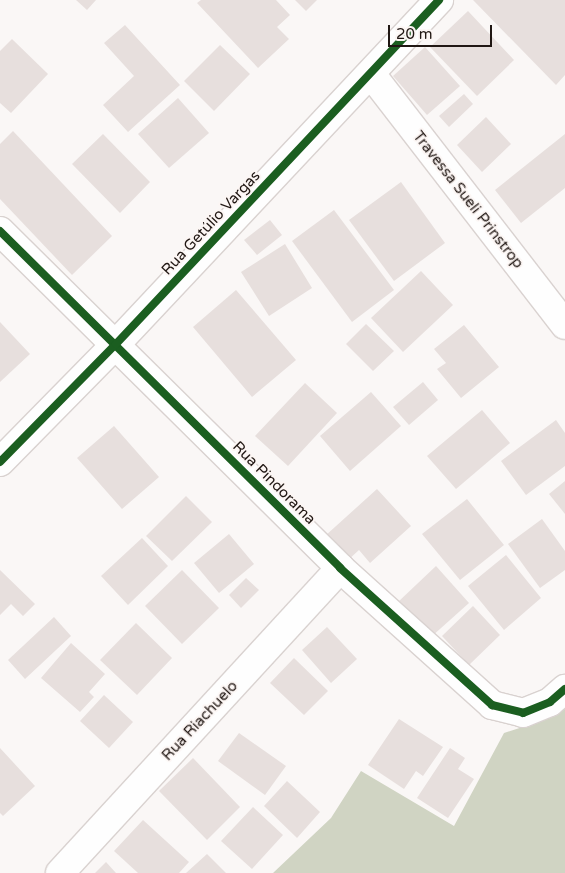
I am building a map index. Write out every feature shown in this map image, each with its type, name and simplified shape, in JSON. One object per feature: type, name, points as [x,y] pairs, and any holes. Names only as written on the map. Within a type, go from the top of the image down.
[{"type":"street","name":"Rua Getúlio Vargas","points":[[0,462],[116,344],[439,0]]},
{"type":"street","name":"Travessa Sueli Prinstrop","points":[[371,74],[565,325]]},
{"type":"street","name":"Rua Pindorama","points":[[0,231],[340,568],[492,705],[523,712],[557,696]]},
{"type":"street","name":"Rua Riachuelo","points":[[60,873],[340,568]]},
{"type":"green space","points":[[565,704],[565,873],[273,873],[331,818],[361,771],[454,826],[504,733],[541,721]]},
{"type":"building","points":[[76,0],[96,0],[87,10]]},
{"type":"building","points":[[201,0],[276,0],[290,15],[277,27],[289,39],[258,68],[197,3]]},
{"type":"building","points":[[295,0],[317,0],[306,11]]},
{"type":"building","points":[[473,0],[565,0],[565,75],[556,85]]},
{"type":"building","points":[[468,11],[514,60],[477,96],[430,47]]},
{"type":"building","points":[[125,25],[180,85],[128,132],[103,105],[134,76],[104,43]]},
{"type":"building","points":[[12,39],[48,74],[11,113],[0,103],[0,51]]},
{"type":"building","points":[[220,45],[250,74],[214,111],[184,81]]},
{"type":"building","points":[[425,47],[460,86],[427,115],[393,76]]},
{"type":"building","points":[[464,94],[473,104],[449,127],[439,116]]},
{"type":"building","points":[[178,98],[209,133],[169,168],[138,134]]},
{"type":"building","points":[[486,117],[511,144],[482,172],[457,145]]},
{"type":"building","points":[[13,131],[112,236],[72,275],[0,199],[0,144]]},
{"type":"building","points":[[103,134],[150,182],[120,213],[72,164]]},
{"type":"building","points":[[565,134],[565,188],[521,223],[495,190]]},
{"type":"building","points":[[401,182],[445,243],[394,281],[349,220]]},
{"type":"building","points":[[334,210],[394,290],[352,322],[292,241]]},
{"type":"building","points":[[270,220],[282,235],[257,255],[244,240]]},
{"type":"building","points":[[285,244],[312,288],[269,316],[241,272]]},
{"type":"building","points":[[421,271],[453,305],[403,352],[371,318]]},
{"type":"building","points":[[236,290],[296,360],[252,397],[193,327]]},
{"type":"building","points":[[0,322],[30,354],[0,382]]},
{"type":"building","points":[[366,324],[394,351],[373,371],[346,344]]},
{"type":"building","points":[[464,325],[499,367],[461,398],[437,369],[446,363],[434,349]]},
{"type":"building","points":[[423,382],[438,400],[409,425],[393,407]]},
{"type":"building","points":[[305,383],[337,413],[288,466],[255,436]]},
{"type":"building","points":[[371,392],[401,426],[350,471],[320,436]]},
{"type":"building","points":[[482,410],[510,443],[456,489],[427,456]]},
{"type":"building","points":[[556,420],[565,433],[565,466],[526,495],[501,461]]},
{"type":"building","points":[[114,426],[159,477],[122,509],[77,458]]},
{"type":"building","points":[[565,481],[565,514],[549,494]]},
{"type":"building","points":[[377,489],[411,526],[370,563],[359,550],[347,561],[325,536]]},
{"type":"building","points":[[186,496],[212,522],[172,561],[146,536]]},
{"type":"building","points":[[467,499],[504,545],[460,580],[422,534]]},
{"type":"building","points":[[542,519],[565,551],[565,570],[540,588],[508,544]]},
{"type":"building","points":[[229,534],[254,564],[219,593],[194,563]]},
{"type":"building","points":[[142,538],[168,566],[128,605],[101,576]]},
{"type":"building","points":[[506,555],[541,598],[504,630],[468,586]]},
{"type":"building","points":[[436,566],[469,603],[431,637],[398,602]]},
{"type":"building","points":[[0,570],[35,604],[23,616],[11,604],[0,615]]},
{"type":"building","points":[[182,570],[219,608],[182,644],[145,606]]},
{"type":"building","points":[[246,578],[259,590],[241,608],[229,595]]},
{"type":"building","points":[[473,606],[500,635],[469,665],[442,636]]},
{"type":"building","points":[[54,617],[71,636],[25,679],[8,660]]},
{"type":"building","points":[[136,623],[172,658],[137,695],[100,660]]},
{"type":"building","points":[[327,627],[357,659],[331,683],[302,650]]},
{"type":"building","points":[[71,643],[105,674],[89,692],[94,697],[80,712],[41,678]]},
{"type":"building","points":[[294,658],[328,691],[304,715],[270,683]]},
{"type":"building","points":[[104,695],[133,722],[109,748],[80,721]]},
{"type":"building","points":[[399,719],[443,747],[423,776],[416,771],[404,789],[368,765]]},
{"type":"building","points":[[239,733],[286,766],[265,795],[218,761]]},
{"type":"building","points":[[0,748],[35,786],[3,816],[0,813]]},
{"type":"building","points":[[450,748],[465,758],[458,769],[474,779],[448,818],[417,798]]},
{"type":"building","points":[[193,758],[240,807],[207,840],[159,791]]},
{"type":"building","points":[[287,781],[320,812],[297,838],[264,806]]},
{"type":"building","points":[[253,807],[283,835],[252,869],[221,841]]},
{"type":"building","points":[[143,820],[189,862],[179,873],[138,873],[114,851]]},
{"type":"building","points":[[207,854],[226,873],[186,873]]},
{"type":"building","points":[[106,862],[116,873],[95,873]]},
{"type":"cycle path","points":[[0,462],[116,344],[439,0]]},
{"type":"cycle path","points":[[0,231],[340,568],[492,705],[523,713],[550,702],[565,689]]}]
